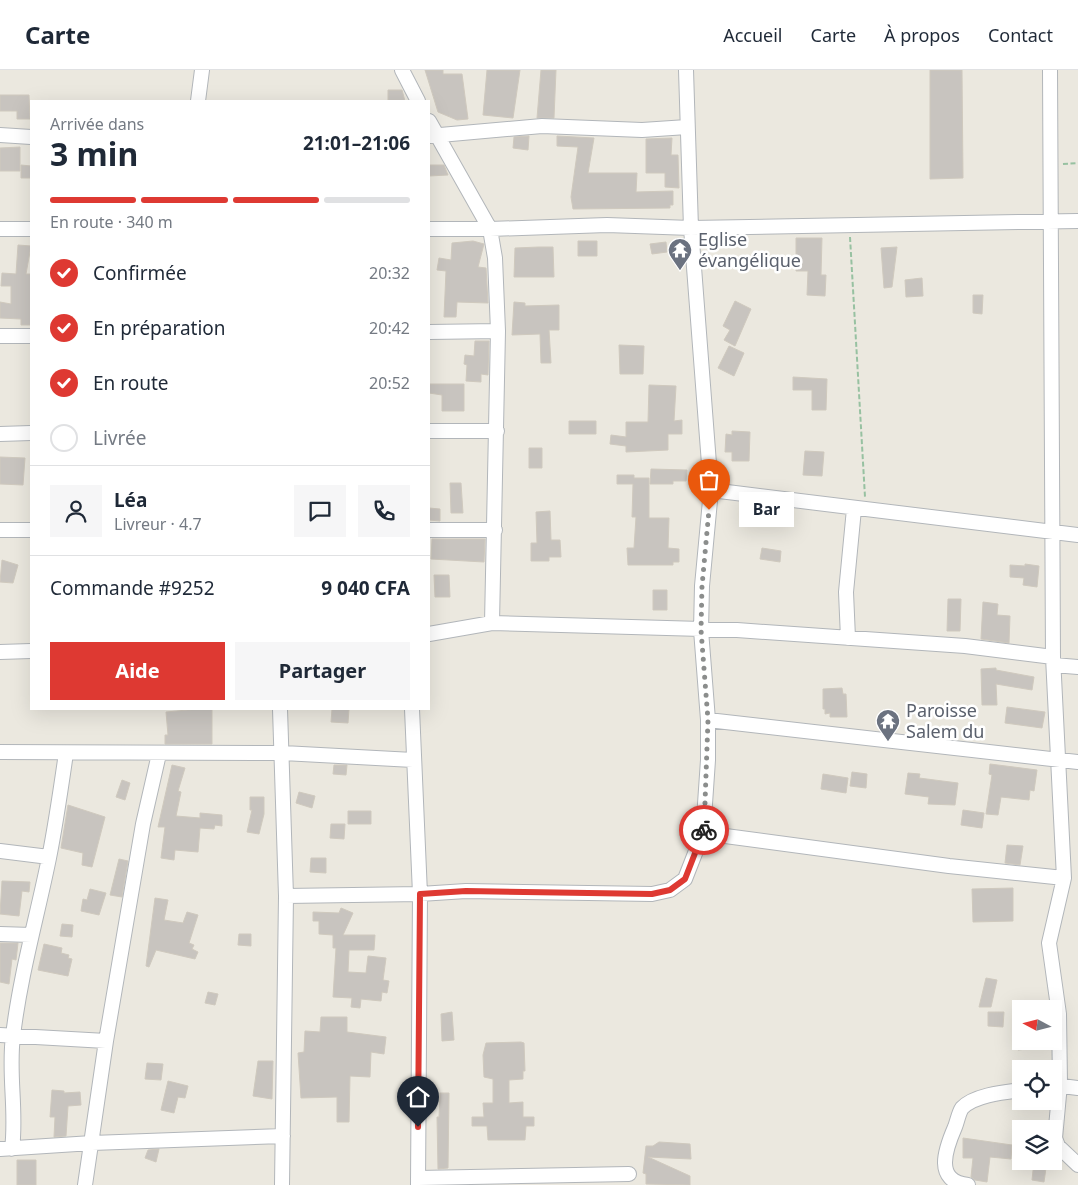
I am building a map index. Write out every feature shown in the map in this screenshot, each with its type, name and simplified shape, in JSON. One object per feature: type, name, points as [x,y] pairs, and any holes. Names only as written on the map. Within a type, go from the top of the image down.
[{"type":"street","points":[[198,100],[202,70]]},
{"type":"street","points":[[402,70],[417,100]]},
{"type":"street","points":[[286,896],[420,894],[466,891],[652,894],[670,890],[685,879],[704,833],[708,720],[701,630],[702,586],[711,490],[690,228],[686,70]]},
{"type":"street","points":[[1050,70],[1054,661],[1057,759],[1064,878],[1049,943],[1059,1014],[1058,1060]]},
{"type":"street","points":[[492,622],[498,332],[495,258],[490,229],[433,136],[509,127],[542,126],[642,130],[687,127]]},
{"type":"street","points":[[0,135],[30,137]]},
{"type":"street","points":[[430,229],[607,225],[690,228],[1078,221]]},
{"type":"street","points":[[0,229],[30,229]]},
{"type":"street","points":[[430,332],[498,332]]},
{"type":"street","points":[[0,336],[30,336]]},
{"type":"street","points":[[430,431],[497,431]]},
{"type":"street","points":[[0,434],[30,433]]},
{"type":"street","points":[[711,490],[1078,535]]},
{"type":"street","points":[[848,638],[846,592],[860,509]]},
{"type":"street","points":[[0,530],[30,530]]},
{"type":"street","points":[[430,530],[495,530]]},
{"type":"street","points":[[430,634],[492,622],[701,630],[965,646],[1054,661],[1078,667]]},
{"type":"street","points":[[0,652],[30,651]]},
{"type":"street","points":[[280,710],[286,896],[282,1185]]},
{"type":"street","points":[[412,710],[420,894],[418,1182],[575,1180],[629,1174]]},
{"type":"street","points":[[708,720],[1078,762]]},
{"type":"street","points":[[0,752],[282,753],[413,760]]},
{"type":"street","points":[[66,753],[49,857],[6,1035],[11,1063],[15,1121],[6,1149],[92,1142],[283,1136]]},
{"type":"street","points":[[84,1185],[106,1041],[144,824],[159,754]]},
{"type":"street","points":[[704,833],[949,866],[1064,878]]},
{"type":"street","points":[[0,851],[49,857]]},
{"type":"street","points":[[0,934],[31,935]]},
{"type":"street","points":[[6,1035],[106,1041]]},
{"type":"street","points":[[1062,1086],[1078,1088]]},
{"type":"street","points":[[968,1185],[956,1184],[949,1178],[945,1168],[948,1142],[962,1108],[987,1095],[1012,1091]]},
{"type":"street","points":[[1056,1110],[1055,1138],[1058,1146],[1078,1165]]},
{"type":"path","points":[[1051,164],[1078,163]]},
{"type":"path","points":[[849,224],[860,509]]},
{"type":"building","points":[[425,70],[443,70],[443,74],[462,74],[468,119],[457,120],[438,112]]},
{"type":"building","points":[[487,70],[520,70],[513,118],[483,115]]},
{"type":"building","points":[[541,70],[556,70],[554,118],[537,118]]},
{"type":"building","points":[[930,70],[962,70],[963,178],[930,179]]},
{"type":"building","points":[[388,90],[402,90],[405,100],[388,100]]},
{"type":"building","points":[[0,95],[29,95],[30,119],[17,119],[17,111],[0,111]]},
{"type":"building","points":[[529,136],[528,150],[513,148],[514,137]]},
{"type":"building","points":[[557,136],[594,138],[588,173],[637,173],[636,192],[673,191],[673,205],[670,205],[670,208],[573,209],[571,197],[578,147],[557,146]]},
{"type":"building","points":[[672,138],[671,155],[678,155],[679,188],[665,187],[665,173],[646,173],[646,139]]},
{"type":"building","points":[[20,147],[20,171],[0,171],[0,148]]},
{"type":"building","points":[[21,165],[30,166],[30,178],[21,178]]},
{"type":"building","points":[[430,165],[444,165],[448,175],[430,176]]},
{"type":"building","points":[[796,238],[822,238],[821,275],[826,275],[825,296],[807,295],[808,271],[796,271]]},
{"type":"building","points":[[473,241],[484,244],[478,267],[486,268],[488,303],[457,302],[456,317],[444,317],[446,271],[437,270],[439,258],[451,260],[452,243]]},
{"type":"building","points":[[578,241],[597,241],[597,256],[578,256]]},
{"type":"building","points":[[666,242],[667,252],[652,254],[650,244]]},
{"type":"building","points":[[18,245],[30,246],[26,274],[30,274],[30,325],[21,325],[21,319],[0,318],[0,302],[11,304],[11,286],[1,286],[2,273],[16,274]]},
{"type":"building","points":[[553,247],[554,277],[514,277],[515,248]]},
{"type":"building","points":[[897,247],[892,287],[884,288],[881,248]]},
{"type":"building","points":[[922,278],[923,296],[906,297],[905,280]]},
{"type":"building","points":[[973,295],[983,295],[982,314],[973,313]]},
{"type":"building","points":[[735,301],[751,309],[735,346],[724,340],[730,330],[723,326]]},
{"type":"building","points":[[514,302],[525,303],[525,306],[559,305],[559,330],[549,330],[551,363],[541,363],[540,334],[512,335]]},
{"type":"building","points":[[475,341],[489,341],[488,375],[481,374],[481,382],[466,381],[467,365],[464,364],[465,355],[474,356]]},
{"type":"building","points":[[619,345],[644,346],[643,374],[620,374]]},
{"type":"building","points":[[729,346],[744,353],[734,376],[718,368]]},
{"type":"building","points":[[793,377],[827,379],[826,410],[812,410],[812,390],[793,390]]},
{"type":"building","points":[[430,384],[464,384],[464,411],[442,411],[442,395],[430,393]]},
{"type":"building","points":[[649,385],[676,386],[674,421],[682,420],[682,434],[668,434],[668,450],[626,452],[626,446],[610,444],[611,435],[626,437],[626,422],[648,422]]},
{"type":"building","points":[[569,421],[596,421],[596,434],[569,434]]},
{"type":"building","points":[[732,431],[750,432],[749,461],[732,461],[732,452],[725,452],[726,434],[732,435]]},
{"type":"building","points":[[529,448],[542,448],[542,468],[529,468]]},
{"type":"building","points":[[805,451],[824,452],[822,476],[803,475]]},
{"type":"building","points":[[0,457],[25,458],[23,485],[0,484]]},
{"type":"building","points":[[651,469],[687,470],[686,481],[673,481],[673,484],[650,484]]},
{"type":"building","points":[[617,475],[634,475],[634,478],[649,478],[649,518],[669,518],[668,548],[679,549],[679,562],[673,562],[673,565],[628,565],[627,548],[634,548],[636,517],[632,517],[633,484],[617,484]]},
{"type":"building","points":[[450,483],[461,483],[463,513],[451,513]]},
{"type":"building","points":[[430,508],[440,509],[440,521],[430,520]]},
{"type":"building","points":[[550,511],[551,540],[560,540],[561,557],[549,557],[549,561],[531,561],[531,543],[537,543],[536,512]]},
{"type":"building","points":[[432,539],[485,539],[484,562],[431,559]]},
{"type":"building","points":[[762,548],[781,551],[780,562],[760,559]]},
{"type":"building","points":[[2,560],[18,565],[13,583],[0,582]]},
{"type":"building","points":[[1025,564],[1039,566],[1037,587],[1023,585],[1024,578],[1010,577],[1010,565],[1025,566]]},
{"type":"building","points":[[434,575],[449,575],[450,597],[435,597]]},
{"type":"building","points":[[653,590],[667,590],[667,610],[653,610]]},
{"type":"building","points":[[948,599],[961,599],[960,631],[947,631]]},
{"type":"building","points":[[983,602],[998,604],[997,615],[1010,616],[1009,643],[981,639]]},
{"type":"building","points":[[996,668],[996,670],[1034,677],[1032,690],[996,684],[997,705],[982,705],[981,669]]},
{"type":"building","points":[[842,688],[843,694],[846,694],[847,717],[830,717],[830,713],[825,714],[825,709],[823,709],[823,689]]},
{"type":"building","points":[[1007,707],[1045,712],[1042,728],[1005,723]]},
{"type":"building","points":[[212,710],[212,744],[165,744],[165,735],[168,735],[166,712]]},
{"type":"building","points":[[332,710],[349,710],[348,723],[331,722]]},
{"type":"building","points":[[990,764],[1037,770],[1034,791],[1030,790],[1029,800],[1001,797],[998,815],[986,814],[992,775],[989,774]]},
{"type":"building","points":[[172,765],[185,768],[178,791],[181,792],[176,816],[200,818],[200,813],[222,815],[222,826],[215,825],[214,829],[200,828],[198,852],[175,850],[174,860],[161,858],[165,827],[158,827]]},
{"type":"building","points":[[334,765],[347,765],[346,775],[333,774]]},
{"type":"building","points":[[852,772],[867,774],[866,788],[850,786]]},
{"type":"building","points":[[908,773],[920,774],[919,778],[958,783],[955,805],[928,804],[929,797],[905,794]]},
{"type":"building","points":[[823,774],[848,778],[846,793],[821,789]]},
{"type":"building","points":[[122,780],[130,783],[125,800],[116,797]]},
{"type":"building","points":[[299,792],[315,796],[312,808],[296,803]]},
{"type":"building","points":[[250,797],[264,797],[264,814],[259,834],[247,832],[252,810],[250,810]]},
{"type":"building","points":[[68,805],[105,817],[92,867],[82,865],[83,853],[61,848]]},
{"type":"building","points":[[963,810],[984,813],[982,828],[961,825]]},
{"type":"building","points":[[348,811],[371,811],[371,824],[348,824]]},
{"type":"building","points":[[331,824],[345,824],[344,839],[330,838]]},
{"type":"building","points":[[1007,845],[1023,846],[1020,865],[1005,863]]},
{"type":"building","points":[[311,858],[326,858],[326,873],[310,872]]},
{"type":"building","points":[[119,859],[128,861],[122,897],[110,895]]},
{"type":"building","points":[[2,881],[30,882],[29,892],[22,891],[19,916],[0,914]]},
{"type":"building","points":[[1013,888],[1013,921],[973,922],[972,889]]},
{"type":"building","points":[[90,889],[106,893],[99,915],[81,911],[83,899],[87,900]]},
{"type":"building","points":[[155,898],[168,900],[164,920],[183,923],[187,912],[198,915],[189,943],[194,945],[192,949],[198,952],[195,959],[156,950],[149,967],[146,966]]},
{"type":"building","points":[[341,908],[353,913],[343,935],[375,935],[374,950],[349,950],[348,972],[366,973],[368,956],[386,958],[383,980],[389,981],[387,993],[382,992],[381,1001],[361,999],[360,1008],[351,1007],[352,998],[333,997],[336,948],[333,948],[333,935],[319,934],[319,921],[313,921],[313,912],[339,913]]},
{"type":"building","points":[[62,924],[73,925],[72,937],[60,936]]},
{"type":"building","points":[[239,934],[251,934],[251,946],[238,945]]},
{"type":"building","points":[[0,943],[18,943],[16,960],[12,959],[9,984],[0,982]]},
{"type":"building","points":[[44,944],[62,948],[61,953],[69,955],[68,958],[72,959],[68,976],[38,970]]},
{"type":"building","points":[[986,978],[997,980],[991,1007],[979,1007]]},
{"type":"building","points":[[208,992],[218,994],[215,1005],[205,1003]]},
{"type":"building","points":[[452,1012],[454,1040],[442,1041],[441,1014]]},
{"type":"building","points":[[988,1012],[1004,1012],[1003,1027],[988,1026]]},
{"type":"building","points":[[321,1017],[347,1017],[347,1032],[386,1037],[384,1054],[371,1052],[370,1077],[350,1076],[349,1122],[337,1122],[337,1097],[301,1098],[298,1053],[304,1052],[305,1031],[320,1032]]},
{"type":"building","points":[[486,1043],[524,1043],[525,1071],[523,1071],[523,1079],[509,1080],[509,1103],[523,1102],[523,1117],[534,1117],[534,1126],[526,1126],[525,1140],[488,1140],[487,1126],[472,1126],[472,1117],[484,1117],[483,1103],[493,1103],[493,1079],[484,1077],[483,1055]]},
{"type":"building","points":[[258,1061],[273,1061],[272,1099],[253,1096]]},
{"type":"building","points":[[147,1063],[163,1064],[161,1080],[145,1079]]},
{"type":"building","points":[[168,1081],[188,1086],[185,1098],[178,1097],[174,1113],[161,1110]]},
{"type":"building","points":[[52,1090],[64,1091],[64,1093],[80,1092],[81,1105],[68,1106],[66,1136],[54,1137],[55,1117],[50,1117]]},
{"type":"building","points":[[440,1093],[449,1093],[448,1168],[438,1169],[437,1117],[439,1117]]},
{"type":"building","points":[[963,1138],[1012,1145],[1011,1159],[990,1157],[987,1182],[975,1180],[971,1177],[973,1158],[963,1158]]},
{"type":"building","points":[[659,1142],[690,1144],[691,1159],[648,1157],[690,1176],[690,1185],[646,1184],[646,1174],[643,1173],[646,1146],[653,1146]]},
{"type":"building","points":[[159,1149],[156,1162],[145,1158],[148,1150]]},
{"type":"building","points":[[17,1160],[36,1160],[36,1185],[17,1185]]},
{"type":"building","points":[[1033,1170],[1046,1170],[1044,1182],[1032,1180]]},
{"type":"way so far","points":[[704,830],[708,720],[701,630],[702,586],[709,510]]},
{"type":"place","name":"Eglise évangélique","points":[[680,271]]},
{"type":"place","name":"Bar","points":[[709,510]]},
{"type":"place","name":"Paroisse Salem du","points":[[888,742]]},
{"type":"route","points":[[418,1127],[420,894],[466,891],[652,894],[670,890],[685,879],[704,830]]}]
